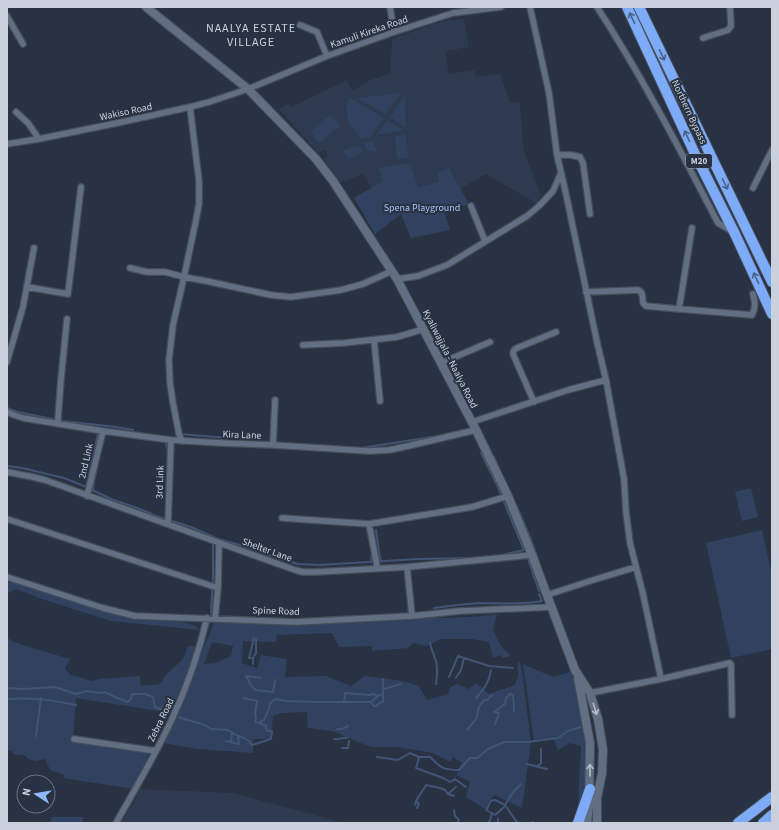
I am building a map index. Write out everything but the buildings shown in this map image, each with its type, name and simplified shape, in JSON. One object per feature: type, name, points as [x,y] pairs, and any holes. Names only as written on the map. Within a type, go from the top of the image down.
[{"type":"highway","name":"Northern Bypass","points":[[627,7],[772,314]]},
{"type":"highway","name":"Northern Bypass","points":[[639,7],[772,282]]},
{"type":"highway","points":[[578,823],[590,789]]},
{"type":"highway","points":[[738,823],[772,797]]},
{"type":"highway","points":[[763,823],[772,815]]},
{"type":"main road","name":"Kyaliwajjala - Naalya Road","points":[[146,7],[248,89],[316,159],[333,181],[397,279],[476,430],[528,555],[547,595],[577,675],[590,693],[598,719],[603,750],[602,773],[597,798],[597,823]]},
{"type":"main road","points":[[577,675],[590,743],[590,789],[587,823]]},
{"type":"street","points":[[390,7],[394,32]]},
{"type":"street","name":"Kamuli Kireka Road","points":[[248,89],[327,56],[394,32],[453,14],[501,7]]},
{"type":"street","points":[[530,7],[549,93],[557,155],[606,380],[624,478],[630,536],[661,679]]},
{"type":"street","points":[[597,7],[616,36],[671,133],[718,223],[734,232]]},
{"type":"street","points":[[703,38],[728,30],[731,26],[730,7]]},
{"type":"street","points":[[7,16],[23,44]]},
{"type":"street","points":[[300,25],[317,32],[327,56]]},
{"type":"street","name":"Wakiso Road","points":[[7,144],[39,139],[190,107],[248,89]]},
{"type":"street","points":[[182,441],[179,434],[173,403],[169,368],[172,325],[184,277],[199,204],[200,190],[190,107]]},
{"type":"street","points":[[16,112],[28,123],[39,139]]},
{"type":"street","points":[[753,188],[772,150]]},
{"type":"street","points":[[557,155],[571,155],[580,157],[583,163],[590,214]]},
{"type":"street","points":[[397,279],[418,276],[447,265],[527,216],[553,191],[561,172]]},
{"type":"street","points":[[27,287],[68,294],[82,187]]},
{"type":"street","points":[[471,206],[485,241]]},
{"type":"street","points":[[679,309],[692,228]]},
{"type":"street","points":[[7,362],[23,308],[34,248]]},
{"type":"street","points":[[130,268],[148,272],[165,272],[271,295],[291,297],[341,290],[363,284],[392,272]]},
{"type":"street","points":[[586,292],[638,290],[641,291],[643,303],[646,306],[752,315],[755,309],[753,294]]},
{"type":"street","points":[[58,422],[67,319]]},
{"type":"street","points":[[303,345],[344,343],[397,337],[424,329]]},
{"type":"street","points":[[534,402],[513,351],[514,349],[556,332]]},
{"type":"street","points":[[374,340],[380,401]]},
{"type":"street","points":[[441,363],[490,342]]},
{"type":"street","points":[[472,422],[568,390],[606,380]]},
{"type":"street","points":[[273,445],[275,400]]},
{"type":"street","name":"Kira Lane","points":[[7,412],[14,416],[23,418],[171,440],[368,451],[389,450],[476,430]]},
{"type":"street","name":"2nd Link","points":[[89,491],[103,431]]},
{"type":"street","name":"3rd Link","points":[[168,524],[171,440]]},
{"type":"street","name":"Shelter Lane","points":[[7,472],[89,491],[168,524],[303,572],[316,572],[376,564],[407,567],[528,555]]},
{"type":"street","points":[[282,518],[369,524],[472,507],[504,497]]},
{"type":"street","points":[[7,519],[215,587]]},
{"type":"street","points":[[369,524],[376,564]]},
{"type":"street","points":[[215,618],[215,587],[219,542]]},
{"type":"street","points":[[407,567],[412,616]]},
{"type":"street","points":[[547,595],[636,567]]},
{"type":"street","name":"Spine Road","points":[[7,577],[103,608],[135,616],[296,622],[412,616],[460,611],[551,608]]},
{"type":"street","name":"Zebra Road","points":[[116,823],[172,718],[200,647],[207,618]]},
{"type":"street","points":[[590,693],[730,663],[732,715]]},
{"type":"street","points":[[74,739],[156,750]]},
{"type":"street","points":[[760,806],[772,793]]},
{"type":"shaded area","points":[[464,19],[469,47],[446,51],[448,74],[474,70],[476,77],[500,74],[510,102],[513,103],[519,101],[524,151],[541,196],[536,203],[486,174],[460,189],[469,204],[444,212],[450,230],[411,238],[401,214],[375,234],[354,198],[372,188],[363,174],[339,183],[323,159],[328,155],[324,150],[318,153],[279,109],[288,103],[291,107],[347,80],[352,91],[370,80],[390,74],[392,39],[443,21]]},
{"type":"shaded area","points":[[140,789],[233,793],[345,823],[121,823],[133,804]]},
{"type":"green space","points":[[401,93],[385,114],[357,98]]},
{"type":"green space","points":[[405,96],[406,128],[390,117]]},
{"type":"green space","points":[[351,98],[384,118],[372,136],[360,139],[348,122],[346,105]]},
{"type":"green space","points":[[330,115],[340,126],[319,143],[310,132]]},
{"type":"green space","points":[[387,120],[404,130],[376,135]]},
{"type":"green space","points":[[406,135],[409,158],[397,159],[395,136]]},
{"type":"green space","points":[[374,142],[377,154],[372,151],[367,151],[364,143]]},
{"type":"green space","points":[[359,145],[363,152],[348,160],[343,150]]},
{"type":"green space","name":"Spena Playground","points":[[405,163],[411,166],[418,187],[439,182],[437,173],[449,168],[469,204],[444,212],[450,230],[411,238],[401,214],[375,234],[354,198],[383,181],[378,168]]},
{"type":"green space","points":[[751,488],[758,517],[742,521],[735,492]]},
{"type":"green space","points":[[762,530],[772,575],[772,649],[731,658],[706,543]]},
{"type":"green space","points":[[7,580],[126,618],[182,622],[196,626],[199,630],[111,621],[16,589],[8,593],[7,602]]},
{"type":"green space","points":[[497,614],[493,630],[501,646],[511,656],[503,658],[500,655],[493,658],[489,642],[472,639],[441,639],[427,646],[414,643],[408,648],[372,651],[372,646],[339,647],[332,633],[277,635],[276,642],[243,641],[242,663],[257,668],[261,655],[287,659],[285,677],[326,676],[351,686],[365,676],[404,681],[419,686],[427,700],[448,694],[450,687],[457,684],[469,689],[476,683],[489,694],[515,685],[518,676],[518,662],[520,663],[531,743],[522,808],[494,795],[485,809],[466,797],[470,782],[456,775],[462,763],[453,757],[450,762],[433,753],[396,747],[368,746],[332,731],[308,728],[307,712],[282,713],[273,716],[271,739],[253,739],[253,753],[198,749],[163,743],[185,699],[197,663],[215,621],[271,623],[415,616],[445,618]],"holes":[[[212,642],[233,646],[231,656],[215,663],[204,664]]]},
{"type":"green space","points":[[7,638],[19,644],[70,659],[65,668],[70,675],[91,681],[140,676],[141,686],[160,684],[165,676],[183,659],[188,646],[197,646],[171,713],[76,698],[73,737],[71,740],[150,751],[134,789],[63,778],[64,775],[50,770],[45,759],[35,761],[28,759],[24,755],[13,754],[12,750],[7,751]]},
{"type":"green space","points":[[523,664],[554,677],[572,671],[589,720],[584,823],[573,823],[578,806],[581,746],[570,743],[558,750],[554,739],[534,741]]},
{"type":"green space","points":[[52,817],[84,817],[81,823],[50,823]]},
{"type":"waterway","points":[[7,408],[18,412],[62,421],[133,430]]},
{"type":"waterway","points":[[456,432],[462,430]]},
{"type":"waterway","points":[[86,487],[98,434]]},
{"type":"waterway","points":[[180,434],[253,440]]},
{"type":"waterway","points":[[361,448],[438,436]]},
{"type":"waterway","points":[[166,442],[168,454]]},
{"type":"waterway","points":[[481,453],[497,485],[524,550]]},
{"type":"waterway","points":[[494,457],[499,469]]},
{"type":"waterway","points":[[7,466],[64,478],[111,499],[191,527],[218,539],[298,564],[319,565],[418,559],[474,558]]},
{"type":"waterway","points":[[93,491],[97,467]]},
{"type":"waterway","points":[[515,503],[530,537],[542,572]]},
{"type":"waterway","points":[[376,530],[381,562]]},
{"type":"waterway","points":[[367,532],[369,538]]},
{"type":"waterway","points":[[211,613],[213,545]]},
{"type":"waterway","points":[[371,548],[371,562]]},
{"type":"waterway","points":[[482,557],[502,555],[524,550]]},
{"type":"waterway","points":[[527,556],[539,591]]},
{"type":"waterway","points":[[434,608],[480,603],[519,603],[542,601],[539,594]]},
{"type":"waterway","points":[[219,603],[219,612]]},
{"type":"waterway","points":[[253,658],[249,658],[254,638]]},
{"type":"waterway","points":[[253,664],[253,658],[256,653],[256,639]]},
{"type":"waterway","points":[[430,642],[437,664],[436,684]]},
{"type":"waterway","points":[[449,677],[458,656],[489,666],[513,668]]},
{"type":"waterway","points":[[456,678],[461,670],[464,658]]},
{"type":"waterway","points":[[476,698],[486,686],[491,670]]},
{"type":"waterway","points":[[261,678],[246,676],[255,690],[273,692],[275,680]]},
{"type":"waterway","points":[[383,679],[383,695]]},
{"type":"waterway","points":[[384,689],[401,684]]},
{"type":"waterway","points":[[7,688],[24,689],[55,687],[76,694],[87,691],[99,693],[105,692],[128,702],[131,699],[132,694],[145,694],[153,697],[155,707],[171,712]]},
{"type":"waterway","points":[[344,702],[345,693],[373,694],[377,697]]},
{"type":"waterway","points":[[495,724],[499,713],[494,712],[505,704],[506,698],[510,694],[513,695],[514,711]]},
{"type":"waterway","points":[[179,717],[204,725],[211,729],[228,730],[249,741],[252,745],[271,739],[272,731],[268,731],[266,726],[259,723],[264,720],[270,703],[276,699],[285,701],[371,702],[374,706],[377,706],[379,703],[383,702],[383,695],[379,695],[371,702]]},
{"type":"waterway","points":[[467,730],[476,719],[479,707],[484,700],[487,700],[492,695]]},
{"type":"waterway","points":[[36,736],[41,698]]},
{"type":"waterway","points":[[243,698],[257,701],[255,722],[259,723]]},
{"type":"waterway","points":[[7,699],[42,699],[76,705]]},
{"type":"waterway","points":[[337,729],[342,729],[348,726]]},
{"type":"waterway","points":[[377,757],[398,760],[410,753],[419,757],[430,757],[446,769],[459,770],[470,758],[477,758],[488,749],[504,742],[528,742],[558,738],[568,731],[581,727]]},
{"type":"waterway","points":[[231,742],[232,732]]},
{"type":"waterway","points":[[226,741],[239,744],[238,736]]},
{"type":"waterway","points":[[334,739],[347,738]]},
{"type":"waterway","points":[[342,748],[348,748],[349,741]]},
{"type":"waterway","points":[[537,767],[541,763],[541,749]]},
{"type":"waterway","points":[[419,757],[416,768],[450,782],[455,779],[466,787]]},
{"type":"waterway","points":[[527,764],[547,769]]},
{"type":"waterway","points":[[505,805],[514,791],[521,784]]},
{"type":"waterway","points":[[415,805],[426,785],[440,788],[445,790],[448,794],[454,796]]},
{"type":"waterway","points":[[448,794],[456,787]]},
{"type":"waterway","points":[[504,807],[495,815],[486,810],[491,801],[495,800],[505,805],[518,823]]},
{"type":"waterway","points":[[416,801],[419,804],[417,808]]},
{"type":"waterway","points":[[454,810],[455,816],[459,820],[457,823]]},
{"type":"waterway","points":[[488,823],[492,813]]},
{"type":"waterway","points":[[498,819],[498,822],[500,823]]},
{"type":"district","name":"NAALYA ESTATE VILLAGE","points":[[251,35]]}]
